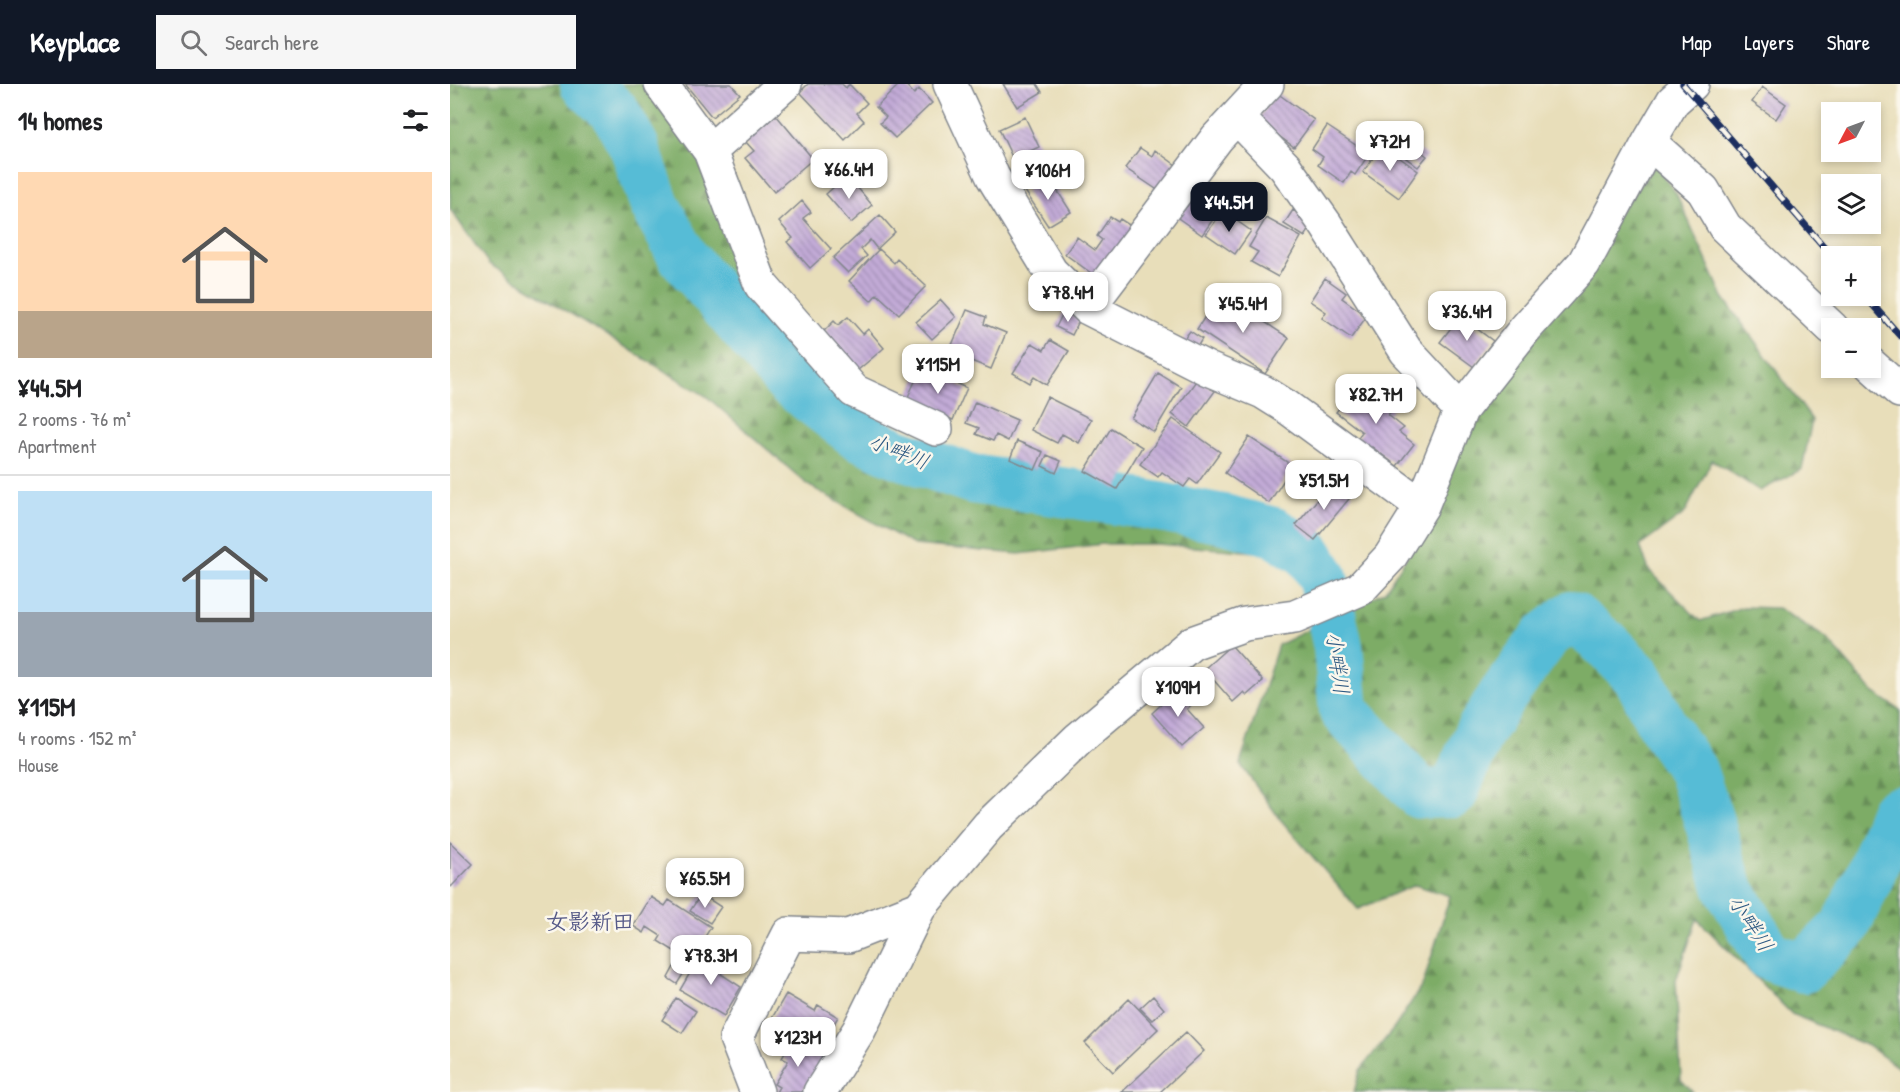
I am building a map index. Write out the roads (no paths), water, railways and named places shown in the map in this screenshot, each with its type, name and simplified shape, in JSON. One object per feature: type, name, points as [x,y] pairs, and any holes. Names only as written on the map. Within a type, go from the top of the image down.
[{"type":"street","points":[[661,84],[710,152],[761,285],[854,391],[936,429]]},
{"type":"street","points":[[710,152],[785,84]]},
{"type":"street","points":[[950,84],[993,177],[1051,272],[1088,308],[1208,369],[1263,392],[1422,506]]},
{"type":"street","points":[[1088,308],[1217,138],[1267,84]]},
{"type":"street","points":[[820,1092],[859,1030],[919,908],[988,826],[1078,739],[1192,643],[1245,624],[1295,617],[1356,591],[1390,557],[1422,506],[1461,410],[1524,329],[1584,262],[1673,101],[1692,84]]},
{"type":"street","points":[[1237,117],[1285,167],[1326,225],[1406,351],[1461,410]]},
{"type":"street","points":[[1649,142],[1703,190],[1725,227],[1821,318]]},
{"type":"street","points":[[1881,374],[1900,391]]},
{"type":"street","points":[[757,1092],[736,1038],[789,934],[848,936],[919,908]]},
{"type":"waterway","name":"小畔川","points":[[585,84],[615,112],[634,146],[655,205],[683,257],[790,383],[858,435],[894,452],[972,479],[1144,504],[1224,519],[1274,532],[1308,553],[1323,577],[1338,647],[1344,711],[1420,794],[1453,793],[1479,733],[1503,695],[1546,636],[1572,616],[1608,646],[1638,677],[1662,725],[1692,770],[1728,887],[1769,956],[1803,968],[1844,928],[1869,877],[1894,813],[1900,811]]},
{"type":"railway","points":[[1683,84],[1823,246]]},
{"type":"railway","points":[[1874,306],[1900,336]]},
{"type":"district","name":"女影新田","points":[[590,921]]}]
